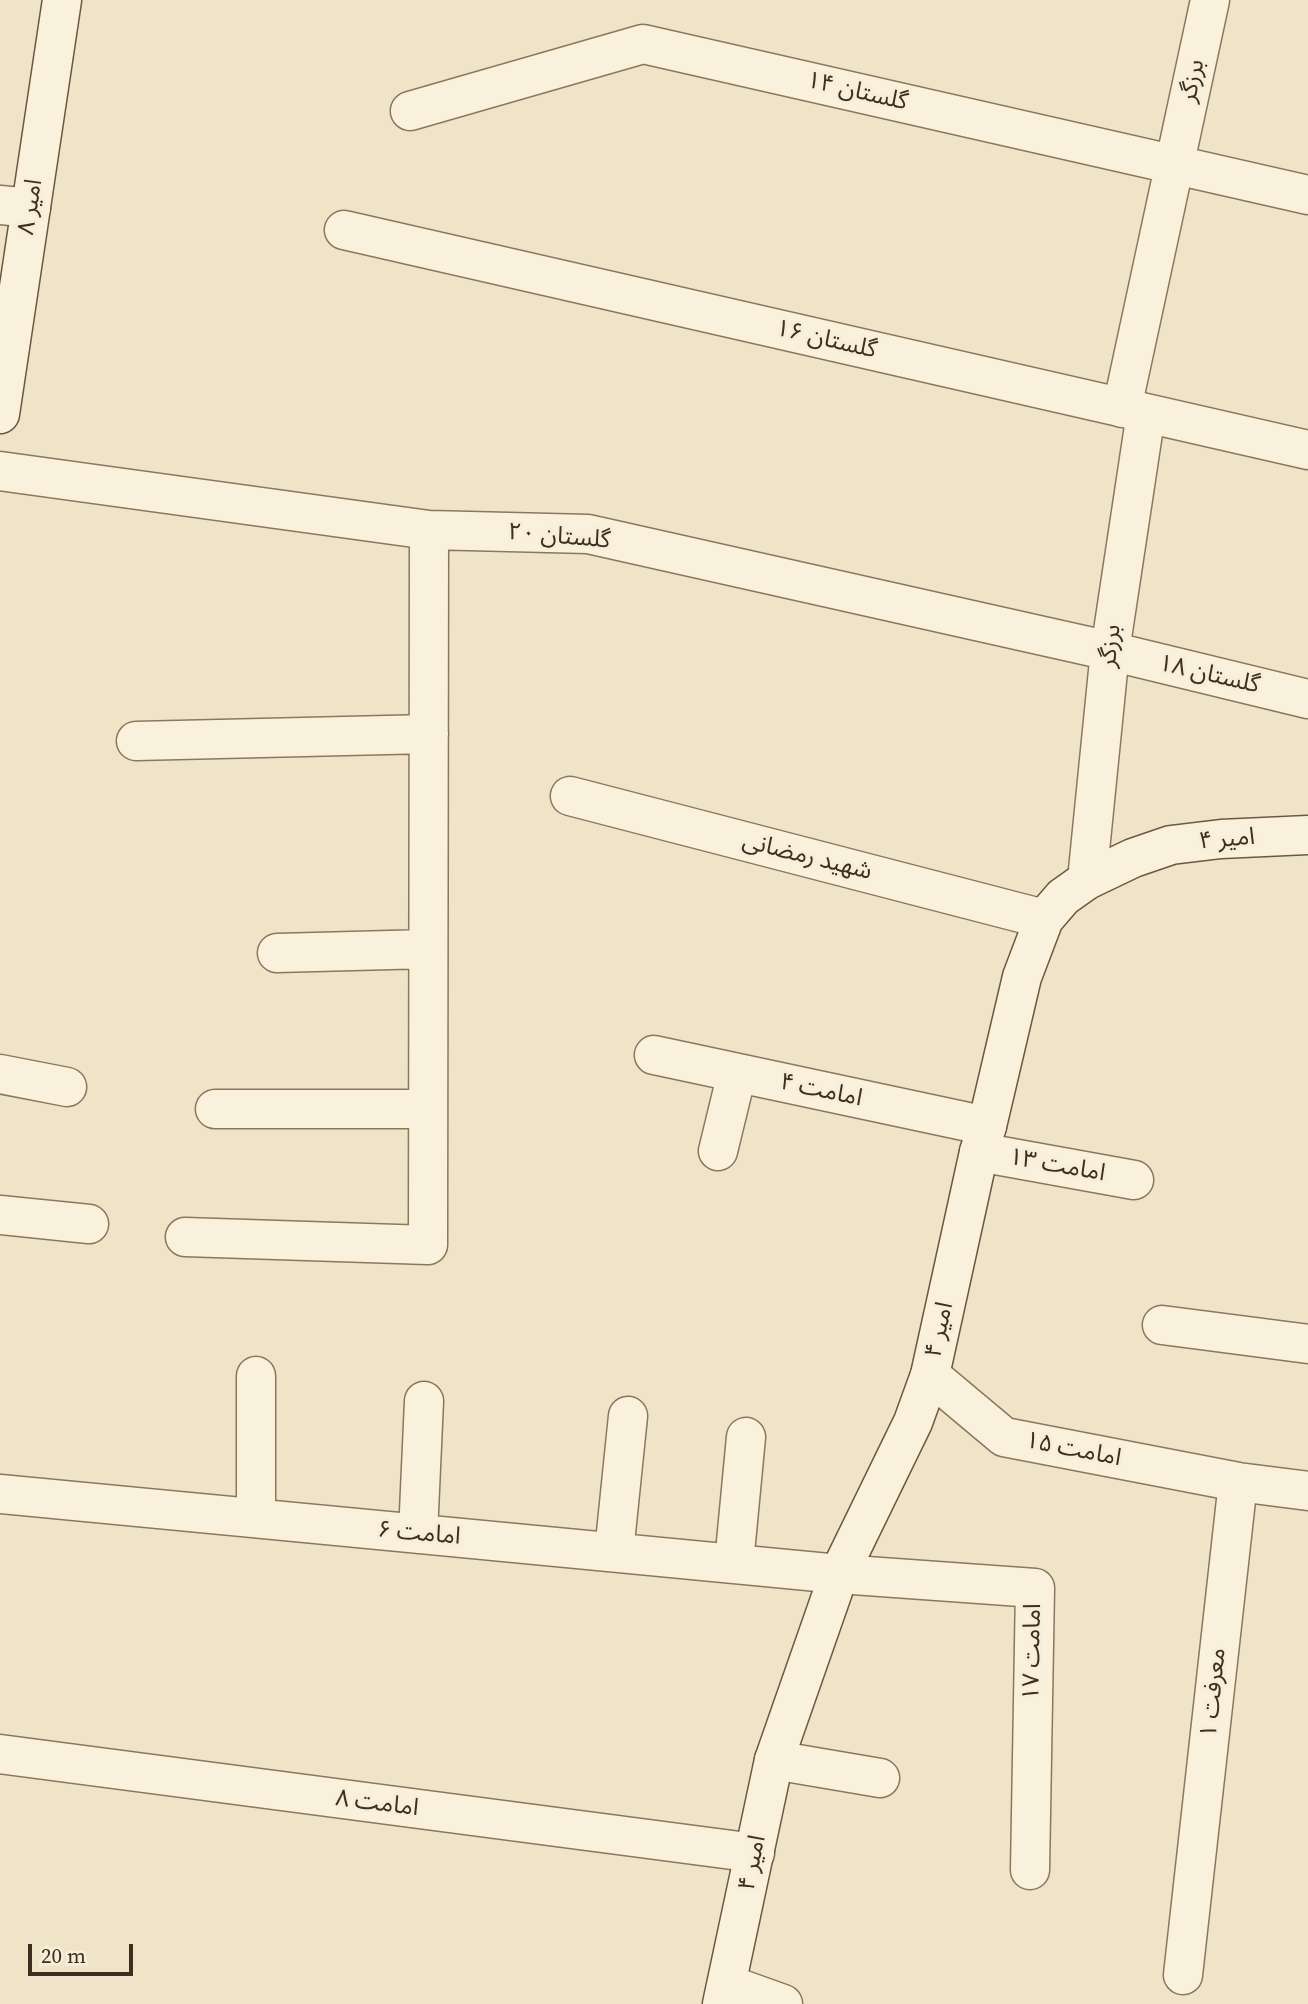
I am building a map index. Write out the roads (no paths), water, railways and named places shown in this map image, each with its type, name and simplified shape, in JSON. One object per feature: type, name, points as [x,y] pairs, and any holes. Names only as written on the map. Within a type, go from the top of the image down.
[{"type":"street","name":"امیر ۸","points":[[0,414],[16,206],[62,0]]},
{"type":"street","name":"برزگر","points":[[1087,880],[1134,410],[1175,163],[1210,0]]},
{"type":"street","name":"گلستان ۱۴","points":[[410,111],[643,44],[1308,195]]},
{"type":"street","name":"گلستان ۱۶","points":[[344,230],[1308,450]]},
{"type":"street","name":"گلستان ۲۰","points":[[0,471],[429,530],[588,534],[1110,651]]},
{"type":"street","points":[[185,1237],[428,1245],[429,530]]},
{"type":"street","name":"گلستان ۱۸","points":[[1110,651],[1308,699]]},
{"type":"street","points":[[135,741],[429,734]]},
{"type":"street","name":"شهید رمضانی","points":[[570,796],[1044,919]]},
{"type":"street","name":"امیر ۴","points":[[724,1994],[774,1760],[839,1574],[913,1422],[930,1375],[1022,977],[1044,919],[1063,897],[1087,880],[1133,858],[1171,845],[1221,839],[1308,835]]},
{"type":"street","points":[[277,953],[428,949]]},
{"type":"street","name":"امامت ۴","points":[[654,1055],[737,1073],[983,1139]]},
{"type":"street","points":[[718,1151],[737,1073]]},
{"type":"street","points":[[0,1074],[67,1087]]},
{"type":"street","points":[[215,1109],[428,1109]]},
{"type":"street","name":"امامت ۱۳","points":[[983,1139],[1134,1180]]},
{"type":"street","points":[[0,1215],[89,1224]]},
{"type":"street","points":[[1162,1325],[1308,1345]]},
{"type":"street","name":"امامت ۱۵","points":[[930,1375],[1004,1437],[1238,1482]]},
{"type":"street","points":[[256,1376],[256,1518]]},
{"type":"street","points":[[418,1534],[424,1401]]},
{"type":"street","points":[[614,1552],[628,1416]]},
{"type":"street","points":[[734,1563],[746,1437]]},
{"type":"street","points":[[1238,1482],[1308,1491]]},
{"type":"street","name":"معرفت ۱","points":[[1183,1975],[1238,1482]]},
{"type":"street","name":"امامت ۶","points":[[0,1494],[839,1574]]},
{"type":"street","name":"امامت ۱۷","points":[[839,1574],[1035,1588],[1030,1870]]},
{"type":"street","name":"امامت ۸","points":[[0,1754],[755,1853]]},
{"type":"street","points":[[774,1760],[880,1778]]},
{"type":"street","points":[[724,1994],[783,2004]]}]
